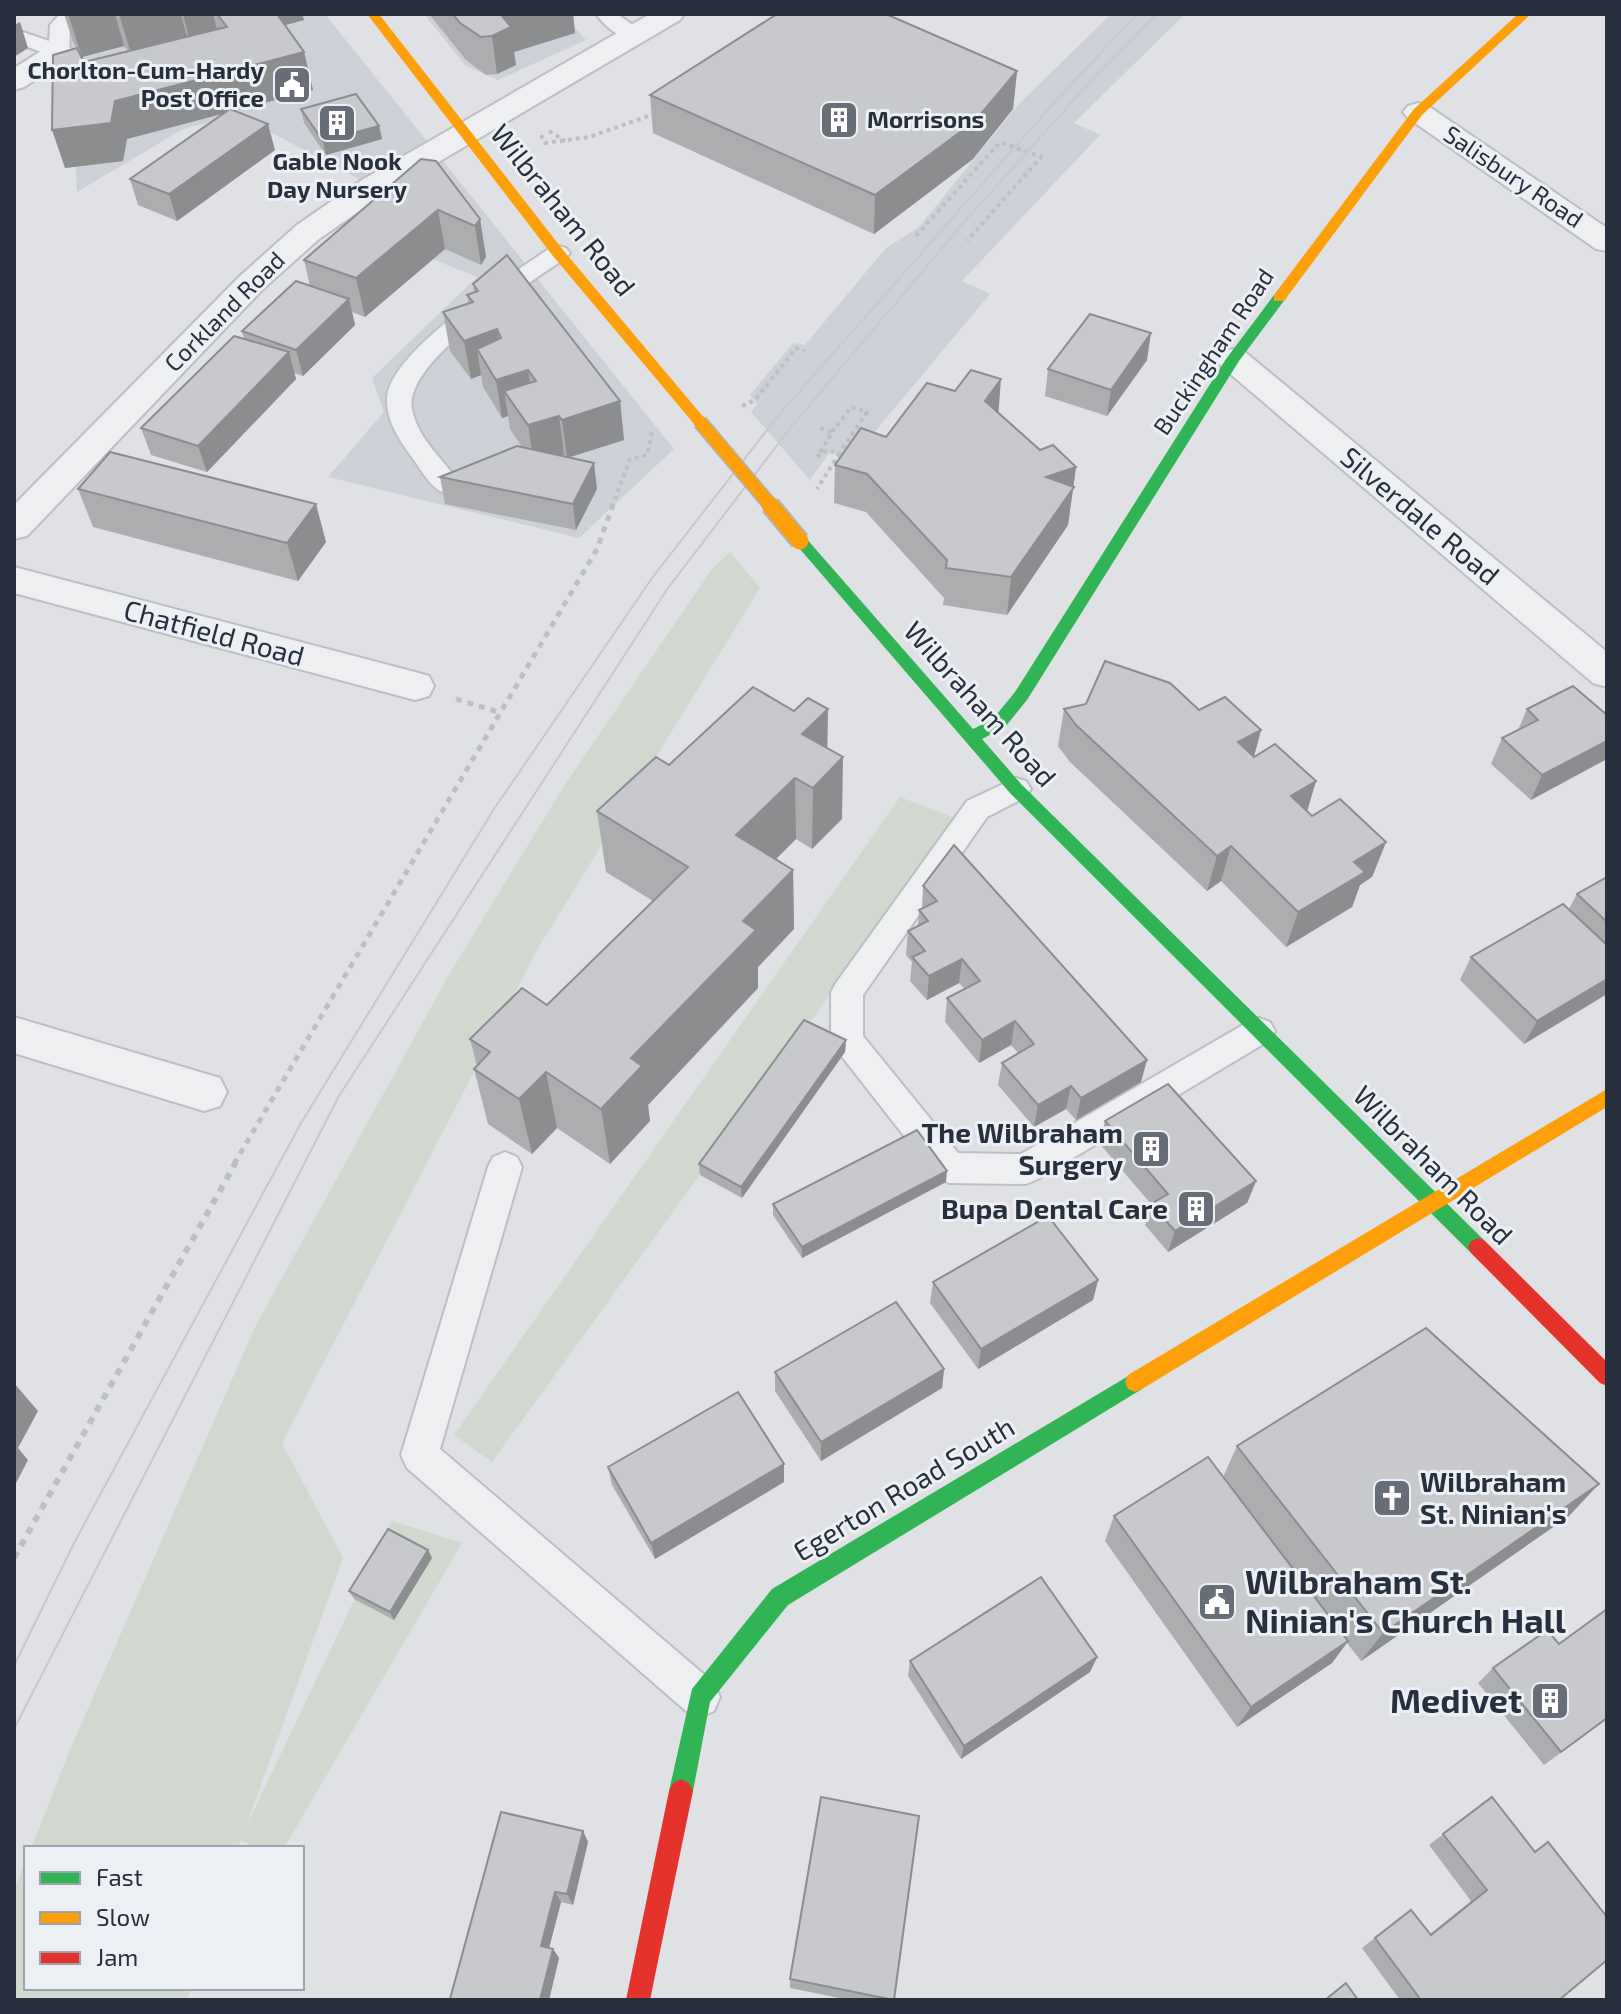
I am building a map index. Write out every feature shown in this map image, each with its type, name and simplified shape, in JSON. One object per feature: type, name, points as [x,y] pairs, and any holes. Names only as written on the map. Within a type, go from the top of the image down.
[{"type":"main road","name":"Wilbraham Road","points":[[373,14],[558,253],[800,541],[1016,789],[1607,1376]]},
{"type":"main road","name":"Buckingham Road","points":[[971,738],[999,723],[1021,696],[1233,359],[1418,112],[1525,14]]},
{"type":"main road","name":"Egerton Road South","points":[[638,2000],[700,1697],[780,1597],[1607,1097]]},
{"type":"street","name":"Corkland Road","points":[[14,527],[251,283],[308,232],[373,187],[670,14]]},
{"type":"street","points":[[14,81],[56,63]]},
{"type":"street","name":"Salisbury Road","points":[[1418,112],[1607,242]]},
{"type":"street","name":"Silverdale Road","points":[[1233,359],[1607,673]]},
{"type":"street","name":"Chatfield Road","points":[[14,580],[415,686]]},
{"type":"street","points":[[14,1035],[204,1092]]},
{"type":"lane","points":[[14,35],[56,63],[60,25],[72,14]]},
{"type":"lane","points":[[606,14],[614,24],[636,34]]},
{"type":"lane","points":[[449,487],[413,440],[402,416],[399,396],[404,378],[460,323],[558,253]]},
{"type":"lane","points":[[1016,789],[977,809],[847,992],[847,1040],[949,1168],[1026,1169],[1259,1031]]},
{"type":"lane","points":[[505,1167],[420,1455],[700,1697]]},
{"type":"path","points":[[565,141],[545,128],[537,130],[545,143],[565,141],[589,137],[665,110]]},
{"type":"path","points":[[916,236],[1000,142],[1041,157],[967,241]]},
{"type":"path","points":[[755,400],[796,348],[805,351]]},
{"type":"path","points":[[806,494],[817,490],[867,412],[851,407],[817,457],[827,450],[839,454]]},
{"type":"path","points":[[14,1558],[265,1109],[597,549],[630,459],[647,455],[653,431],[663,421],[695,415]]},
{"type":"path","points":[[820,428],[832,432]]},
{"type":"shaded area","points":[[158,14],[325,14],[674,449],[579,538],[328,477],[384,412],[372,378],[477,277],[373,235],[408,205],[238,115],[183,129],[77,192],[70,39]]},
{"type":"shaded area","points":[[424,14],[563,14],[586,40],[498,80],[465,65]]},
{"type":"shaded area","points":[[1111,14],[1185,14],[1074,123],[1100,135],[962,281],[990,294],[852,459],[830,452],[810,480],[751,412],[757,404],[750,395],[793,343],[805,345],[886,248],[918,228],[1018,105]]},
{"type":"shaded area","points":[[730,552],[760,588],[537,950],[282,1443],[343,1558],[245,1829],[392,1521],[462,1543],[285,1846],[251,1846],[241,1840],[239,1846],[32,1846],[69,1752],[255,1327],[450,973],[564,786],[712,569]]},
{"type":"shaded area","points":[[900,797],[957,819],[492,1462],[454,1435]]},
{"type":"shaded area","points":[[24,1865],[24,1990],[190,1990],[187,2000],[14,2000],[14,1890]]},
{"type":"building","points":[[217,14],[277,14],[304,52],[115,101],[111,123],[52,130],[53,55],[77,48],[84,62],[227,27]]},
{"type":"building","points":[[453,14],[509,14],[502,16],[511,27],[492,36],[481,37],[460,23]]},
{"type":"building","name":"Morrisons","points":[[777,14],[886,14],[1017,71],[975,121],[875,195],[650,95]]},
{"type":"building","points":[[356,94],[379,126],[323,141],[301,109]]},
{"type":"building","points":[[230,109],[268,124],[169,194],[130,179]]},
{"type":"building","points":[[421,159],[436,161],[480,219],[475,226],[438,210],[356,278],[304,260]]},
{"type":"building","points":[[507,255],[620,401],[562,420],[559,416],[528,425],[504,391],[536,381],[528,370],[496,380],[477,349],[501,338],[497,329],[464,341],[443,312],[473,302],[467,295],[478,291],[473,284]]},
{"type":"building","points":[[296,281],[349,299],[296,350],[242,331]]},
{"type":"building","points":[[1090,314],[1151,333],[1111,390],[1048,369]]},
{"type":"building","points":[[234,336],[289,352],[198,446],[141,428]]},
{"type":"building","points":[[971,370],[1001,379],[985,401],[1040,450],[1053,445],[1076,467],[1046,477],[1074,487],[1011,577],[946,568],[947,560],[867,474],[835,465],[861,428],[886,437],[927,383],[955,391]]},
{"type":"building","points":[[517,446],[594,463],[573,504],[440,477]]},
{"type":"building","points":[[110,452],[316,504],[287,543],[78,489]]},
{"type":"building","points":[[1105,661],[1170,683],[1199,710],[1225,697],[1261,730],[1238,742],[1254,757],[1275,744],[1316,781],[1291,796],[1312,816],[1340,799],[1386,842],[1354,862],[1365,872],[1298,912],[1231,846],[1217,856],[1076,725],[1064,709],[1086,704]]},
{"type":"building","points":[[1573,686],[1607,715],[1607,741],[1542,775],[1502,738],[1538,720],[1527,709]]},
{"type":"building","points":[[753,687],[794,711],[808,698],[828,709],[802,734],[843,757],[813,788],[795,778],[736,835],[793,870],[743,921],[756,930],[631,1058],[642,1066],[601,1109],[546,1072],[519,1099],[474,1069],[490,1052],[470,1039],[522,988],[547,1005],[688,867],[597,811],[656,757],[669,765]]},
{"type":"building","points":[[954,845],[1147,1060],[1081,1098],[1071,1086],[1038,1105],[1002,1063],[1034,1044],[1015,1021],[982,1040],[947,998],[980,981],[962,959],[929,976],[912,957],[925,951],[908,931],[928,921],[919,910],[937,901],[923,886]]},
{"type":"building","points":[[1607,877],[1607,922],[1577,894]]},
{"type":"building","points":[[1563,904],[1607,945],[1607,979],[1537,1021],[1471,957]]},
{"type":"building","points":[[804,1020],[846,1040],[741,1187],[699,1164]]},
{"type":"building","points":[[1168,1084],[1256,1181],[1175,1231],[1151,1204],[1168,1194],[1105,1121]]},
{"type":"building","points":[[917,1130],[947,1171],[802,1247],[773,1204]]},
{"type":"building","points":[[1048,1216],[1098,1280],[981,1349],[933,1282]]},
{"type":"building","points":[[896,1302],[944,1369],[821,1442],[775,1372]]},
{"type":"building","name":"Wilbraham St. Ninian's","points":[[1426,1328],[1599,1484],[1383,1633],[1237,1446]]},
{"type":"building","points":[[738,1392],[784,1464],[651,1543],[608,1467]]},
{"type":"building","name":"Wilbraham St. Ninian's Church Hall","points":[[1208,1457],[1348,1641],[1251,1707],[1114,1516]]},
{"type":"building","points":[[388,1529],[428,1550],[390,1612],[349,1591]]},
{"type":"building","points":[[1041,1577],[1097,1657],[964,1746],[910,1661]]},
{"type":"building","name":"Medivet","points":[[1607,1609],[1607,1718],[1561,1752],[1493,1668],[1547,1630],[1559,1644]]},
{"type":"building","points":[[821,1797],[919,1816],[894,2000],[790,1979]]},
{"type":"building","points":[[1492,1797],[1535,1852],[1548,1842],[1607,1917],[1607,1960],[1559,2000],[1421,2000],[1375,1938],[1411,1910],[1431,1935],[1487,1890],[1443,1834]]},
{"type":"building","points":[[501,1812],[583,1831],[567,1894],[555,1892],[541,1946],[553,1949],[540,2000],[450,1999]]},
{"type":"building","points":[[1346,1983],[1358,2000],[1325,2000]]},
{"type":"tram line","points":[[14,1666],[74,1543],[301,1123],[494,809],[652,578],[778,416],[1052,105],[1137,14]]},
{"type":"tram line","points":[[14,1729],[339,1096],[668,588],[791,427],[965,221],[1088,84],[1157,14]]},
{"type":"traffic: fast","points":[[971,738],[999,723],[1021,696],[1233,359],[1279,298]]},
{"type":"traffic: fast","points":[[800,541],[1016,789],[1478,1247]]},
{"type":"traffic: fast","points":[[681,1791],[700,1697],[780,1597],[1135,1382]]},
{"type":"traffic: slow","points":[[373,14],[558,253],[700,422]]},
{"type":"traffic: slow","points":[[1279,298],[1418,112],[1525,14]]},
{"type":"traffic: slow","points":[[700,422],[800,541]]},
{"type":"traffic: slow","points":[[1135,1382],[1607,1097]]},
{"type":"traffic: jam","points":[[1478,1247],[1607,1376]]},
{"type":"traffic: jam","points":[[638,2000],[681,1791]]},
{"type":"place","name":"Chorlton-Cum-Hardy Post Office","points":[[292,85]]},
{"type":"place","name":"Morrisons","points":[[839,120]]},
{"type":"place","name":"Gable Nook Day Nursery","points":[[337,123]]},
{"type":"place","name":"The Wilbraham Surgery","points":[[1151,1149]]},
{"type":"place","name":"Bupa Dental Care","points":[[1196,1209]]},
{"type":"place","name":"Wilbraham St. Ninian's","points":[[1392,1498]]},
{"type":"place","name":"Wilbraham St. Ninian's Church Hall","points":[[1217,1602]]},
{"type":"place","name":"Medivet","points":[[1550,1701]]}]
